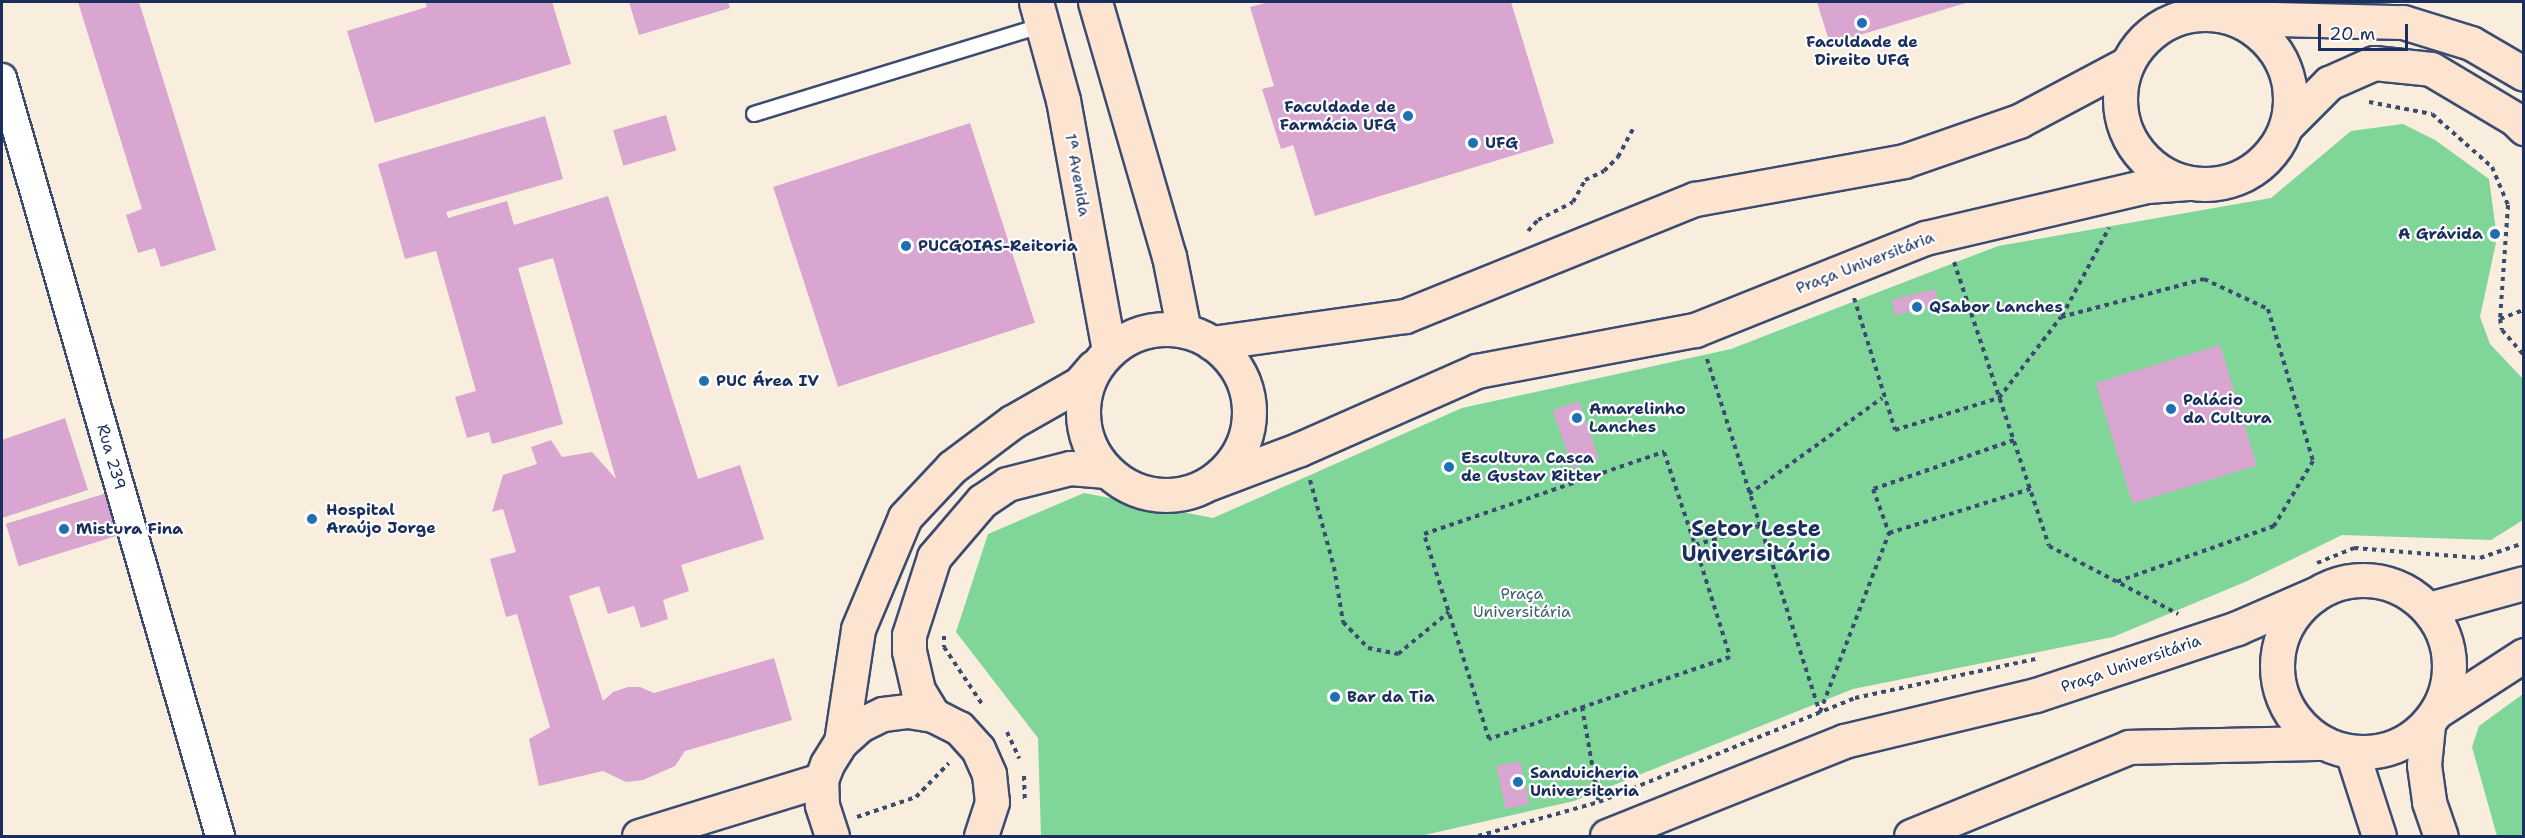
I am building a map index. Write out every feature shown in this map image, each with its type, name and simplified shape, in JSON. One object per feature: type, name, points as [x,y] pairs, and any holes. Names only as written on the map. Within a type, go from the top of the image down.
[{"type":"main road","points":[[933,715],[918,690],[909,651],[909,635],[934,557],[982,501],[1007,484],[1070,468],[1156,495],[1204,494],[1235,457],[1244,441],[1250,414],[1245,386],[1232,362],[1198,337],[1169,256],[1095,2]]},
{"type":"main road","points":[[2216,11],[2258,31],[2280,58],[2287,74],[2291,100],[2287,139]]},
{"type":"main road","points":[[2523,74],[2471,43],[2403,22],[2216,11],[2183,16],[2158,14],[2126,64],[2119,88],[2120,114],[2128,138],[2144,159],[2164,174],[2199,189],[2244,174],[2287,139],[2329,83],[2374,63],[2431,69],[2515,119],[2523,128]]},
{"type":"main road","name":"1ª Avenida","points":[[1040,13],[1063,100],[1108,352]]},
{"type":"main road","points":[[830,832],[821,780],[841,742],[858,629],[905,517],[952,467],[1012,422],[1079,384],[1108,352],[1140,334],[1158,330],[1198,337],[1405,316],[1695,199],[1905,162],[2019,121],[2126,64]]},
{"type":"main road","name":"Praça Universitária","points":[[1204,494],[1477,371],[1695,330],[1925,238],[2147,186],[2199,189]]},
{"type":"main road","points":[[1108,352],[1091,373],[1083,398],[1082,424],[1090,449],[1112,480]]},
{"type":"main road","points":[[2379,837],[2337,747],[2304,730],[2283,700],[2276,672],[2279,643],[2292,616],[2313,596],[2335,584],[2361,579],[2386,582],[2409,592],[2429,609],[2444,633],[2450,661],[2447,688],[2432,718],[2424,765],[2429,802],[2441,837]]},
{"type":"main road","points":[[2429,609],[2523,583]]},
{"type":"main road","name":"Praça Universitária","points":[[1607,837],[1844,741],[2036,695],[2237,628],[2313,596]]},
{"type":"main road","points":[[1911,837],[2129,747],[2337,747],[2376,752],[2399,745],[2432,718],[2523,655]]},
{"type":"main road","points":[[841,742],[860,725],[883,714],[908,711],[933,715],[959,728],[970,741],[989,774],[992,802],[981,837]]},
{"type":"main road","points":[[639,837],[821,780]]},
{"type":"street","name":"Rua 239","points":[[2,78],[220,837]]},
{"type":"lane","points":[[754,114],[1040,13]]},
{"type":"path","points":[[2366,102],[2432,114],[2492,167],[2508,205],[2500,319],[2502,330],[2523,355]]},
{"type":"path","points":[[1537,262],[1526,237],[1530,228],[1573,202],[1585,180],[1604,171],[1618,157],[1634,127]]},
{"type":"path","points":[[2199,189],[2257,187],[2287,139]]},
{"type":"path","points":[[1851,286],[1882,398],[1895,430],[1999,398],[2061,317],[2111,224]]},
{"type":"path","points":[[1950,251],[2049,546],[2184,617]]},
{"type":"path","points":[[2061,317],[2204,279],[2268,309],[2313,461],[2274,526],[2116,582]]},
{"type":"path","points":[[2500,319],[2523,310]]},
{"type":"path","points":[[1705,352],[1820,713],[1889,533],[1873,489],[2014,440]]},
{"type":"path","points":[[1749,494],[1882,398]]},
{"type":"path","points":[[1664,452],[1695,545],[1730,657],[1489,739],[1424,534],[1664,452]]},
{"type":"path","points":[[1308,473],[1334,567],[1343,622],[1368,648],[1398,654],[1449,612]]},
{"type":"path","points":[[1112,480],[1164,502],[1204,494]]},
{"type":"path","points":[[1889,533],[2030,489]]},
{"type":"path","points":[[1695,545],[1759,526]]},
{"type":"path","points":[[2354,548],[2480,558],[2523,543]]},
{"type":"path","points":[[944,624],[944,647],[984,706]]},
{"type":"path","points":[[830,832],[916,797],[984,726],[978,699]]},
{"type":"path","points":[[1582,707],[1599,802]]},
{"type":"path","points":[[1004,728],[1013,740],[1020,760]]},
{"type":"path","points":[[1022,806],[1027,796],[1023,770]]},
{"type":"green space","name":"Praça Universitária","points":[[2403,124],[2435,140],[2489,179],[2497,238],[2480,317],[2490,344],[2524,380],[2523,520],[2491,540],[2342,535],[2245,582],[2113,637],[1853,689],[1574,801],[1420,836],[1041,836],[1038,738],[956,632],[988,534],[1084,493],[1213,518],[1462,408],[1731,349],[1998,246],[2271,198],[2351,131]]},
{"type":"green space","points":[[2523,694],[2523,836],[2497,836],[2472,747],[2479,726]]},
{"type":"building","points":[[78,2],[139,2],[216,250],[161,267],[155,248],[138,253],[126,215],[142,209]]},
{"type":"building","points":[[425,2],[552,2],[571,64],[375,123],[347,31],[427,7]]},
{"type":"building","points":[[629,2],[728,2],[730,8],[639,35]]},
{"type":"building","name":"Faculdade de Farmácia UFG","points":[[1269,2],[1511,2],[1554,143],[1315,216],[1293,145],[1281,149],[1262,89],[1274,86],[1250,7]]},
{"type":"building","name":"Faculdade de Direito UFG","points":[[1817,2],[1969,2],[1830,44]]},
{"type":"building","points":[[666,115],[676,151],[623,166],[613,130]]},
{"type":"building","points":[[545,116],[563,179],[446,212],[448,218],[507,201],[514,225],[608,196],[698,479],[740,465],[764,539],[681,565],[689,591],[663,600],[668,619],[641,628],[634,606],[608,614],[599,586],[569,596],[603,701],[613,692],[628,687],[640,687],[654,693],[774,658],[792,720],[685,751],[675,766],[643,780],[626,782],[603,771],[539,786],[529,739],[550,727],[517,614],[506,617],[490,559],[516,552],[503,509],[492,512],[503,475],[537,464],[531,447],[551,440],[562,457],[592,452],[616,479],[553,258],[518,268],[563,424],[492,444],[489,432],[467,438],[455,397],[476,391],[436,251],[405,259],[378,164]]},
{"type":"building","points":[[970,123],[1035,323],[838,387],[773,187]]},
{"type":"building","points":[[1935,289],[1939,305],[1895,315],[1891,300]]},
{"type":"building","name":"Palácio da Cultura","points":[[2220,345],[2257,465],[2133,504],[2096,383]]},
{"type":"building","points":[[1579,401],[1599,459],[1572,468],[1553,410]]},
{"type":"building","points":[[65,418],[88,490],[2,518],[2,440]]},
{"type":"building","name":"Mistura Fina","points":[[110,492],[123,534],[19,566],[6,524]]},
{"type":"building","points":[[1520,761],[1529,804],[1506,809],[1497,766]]},
{"type":"place","name":"Faculdade de Direito UFG","points":[[1862,23]]},
{"type":"place","name":"Faculdade de Farmácia UFG","points":[[1408,116]]},
{"type":"place","name":"UFG","points":[[1473,143]]},
{"type":"place","name":"A Grávida","points":[[2495,234]]},
{"type":"place","name":"PUCGOIAS-Reitoria","points":[[906,246]]},
{"type":"place","name":"QSabor Lanches","points":[[1917,307]]},
{"type":"place","name":"PUC Área IV","points":[[704,381]]},
{"type":"place","name":"Palácio da Cultura","points":[[2171,409]]},
{"type":"place","name":"Amarelinho Lanches","points":[[1577,418]]},
{"type":"place","name":"Escultura Casca de Gustav Ritter","points":[[1449,467]]},
{"type":"place","name":"Hospital Araújo Jorge","points":[[312,519]]},
{"type":"place","name":"Mistura Fina","points":[[64,529]]},
{"type":"place","name":"Bar da Tia","points":[[1335,697]]},
{"type":"place","name":"Sanduicheria Universitaria","points":[[1518,782]]},
{"type":"district","name":"Setor Leste Universitário","points":[[1756,540]]}]
